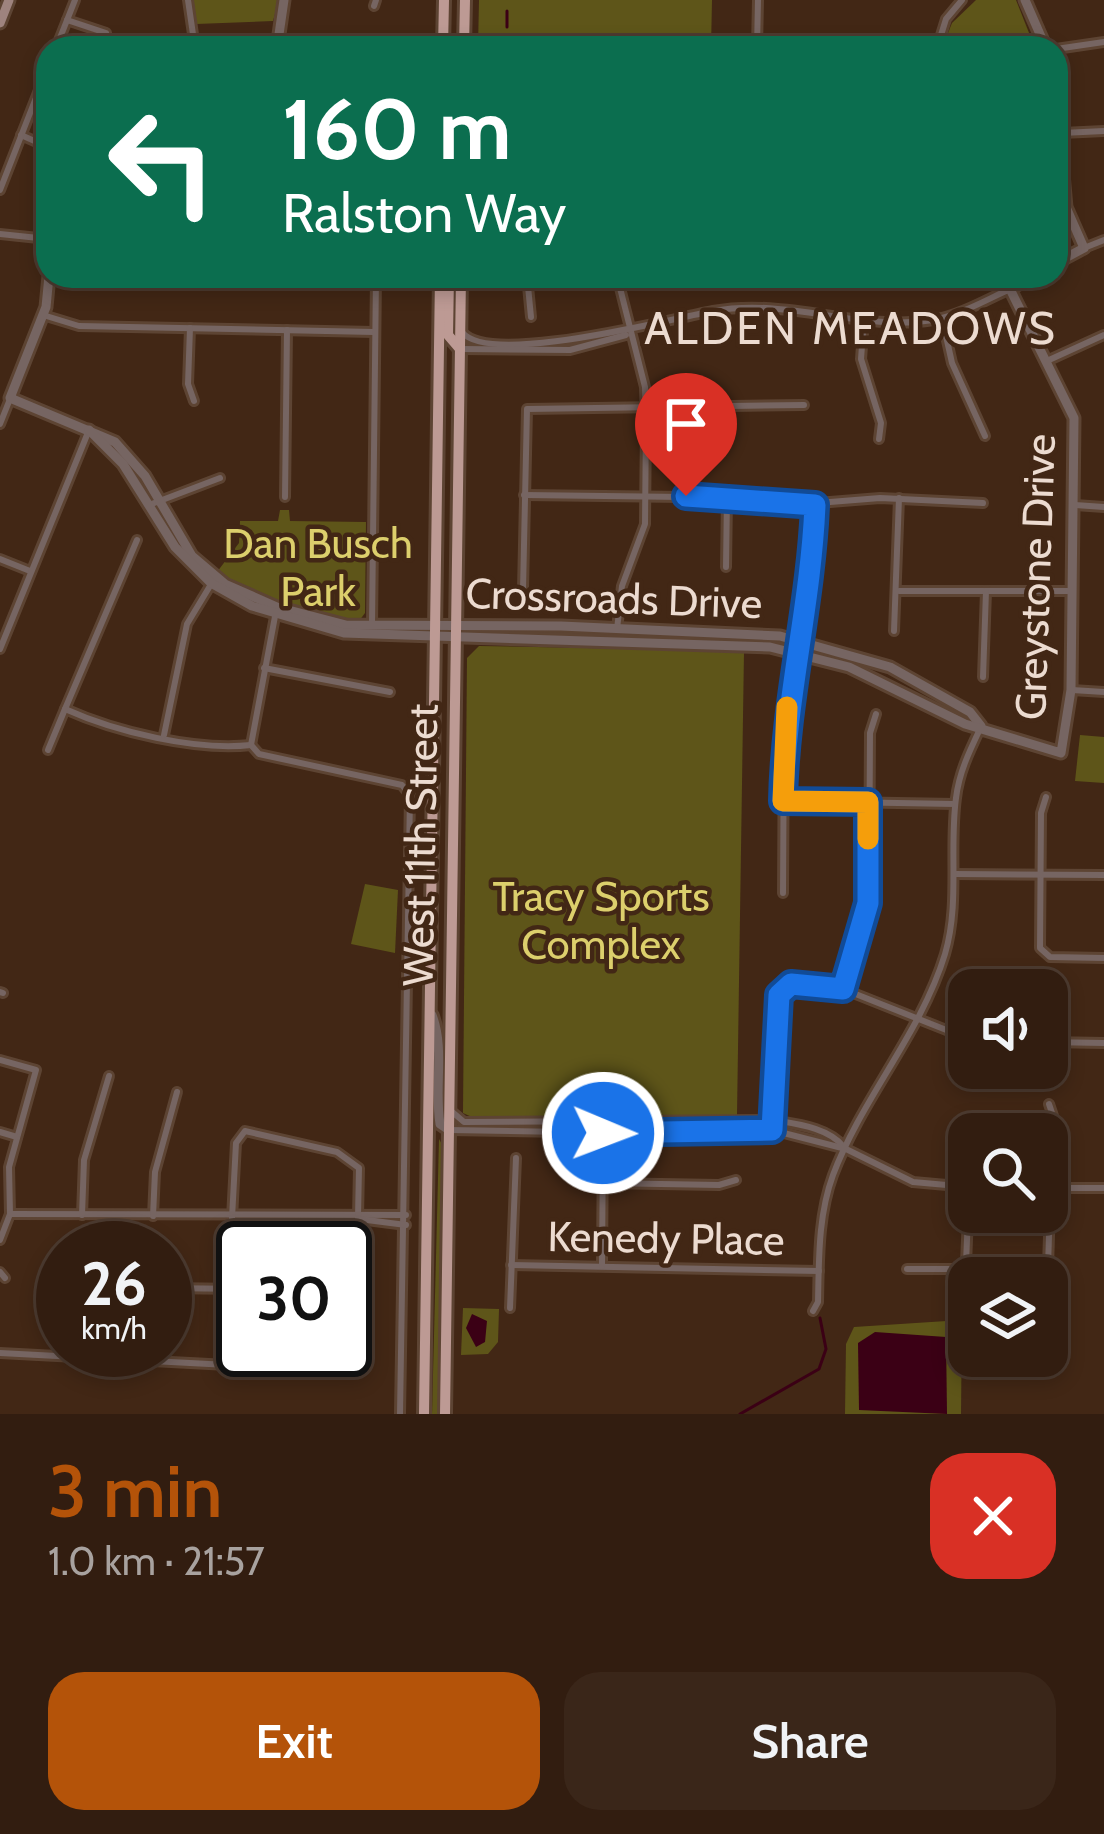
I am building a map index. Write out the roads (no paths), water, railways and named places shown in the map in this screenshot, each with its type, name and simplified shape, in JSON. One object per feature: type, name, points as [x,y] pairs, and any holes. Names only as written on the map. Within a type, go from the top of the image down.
[{"type":"main road","points":[[0,23],[9,0]]},
{"type":"main road","points":[[443,36],[444,0]]},
{"type":"main road","points":[[463,4],[464,36]]},
{"type":"main road","name":"West 11th Street","points":[[424,1414],[445,288]]},
{"type":"main road","points":[[446,288],[448,335],[460,349]]},
{"type":"main road","name":"West 11th Street","points":[[445,1414],[461,288]]},
{"type":"street","points":[[61,36],[75,0]]},
{"type":"street","points":[[188,0],[193,36]]},
{"type":"street","points":[[280,36],[284,0]]},
{"type":"street","points":[[757,36],[758,0]]},
{"type":"street","points":[[941,36],[946,19],[962,0]]},
{"type":"street","points":[[1025,0],[1041,36]]},
{"type":"street","points":[[67,20],[106,33]]},
{"type":"street","points":[[1068,47],[1104,42]]},
{"type":"street","points":[[0,190],[36,97]]},
{"type":"street","points":[[1068,133],[1104,131]]},
{"type":"street","points":[[21,135],[36,142]]},
{"type":"street","points":[[1068,212],[1084,248]]},
{"type":"street","points":[[0,234],[36,238]]},
{"type":"street","points":[[1068,257],[1104,240]]},
{"type":"street","points":[[0,424],[43,315],[48,288]]},
{"type":"street","points":[[371,630],[376,288]]},
{"type":"street","points":[[528,288],[531,317]]},
{"type":"street","points":[[617,628],[622,586],[641,544],[646,410],[641,368],[620,288]]},
{"type":"street","points":[[460,349],[570,350],[746,307],[797,307],[864,319],[942,318],[1010,289]]},
{"type":"street","name":"Greystone Drive","points":[[1010,289],[1074,418],[1071,690],[1061,753]]},
{"type":"street","points":[[43,315],[79,326],[376,332]]},
{"type":"street","points":[[942,318],[952,362],[985,436]]},
{"type":"street","points":[[864,319],[861,359],[880,423],[879,439]]},
{"type":"street","points":[[190,328],[188,384],[194,401]]},
{"type":"street","points":[[460,328],[470,340],[495,342],[629,332]]},
{"type":"street","points":[[285,497],[287,330]]},
{"type":"street","points":[[1048,360],[1104,335]]},
{"type":"street","name":"Crossroads Drive","points":[[10,398],[89,430],[124,464],[214,580],[276,611],[371,630],[726,630],[798,639],[890,667],[970,712],[981,726]]},
{"type":"street","points":[[523,590],[527,409],[804,405]]},
{"type":"street","points":[[0,649],[89,430]]},
{"type":"street","points":[[154,503],[220,478]]},
{"type":"street","points":[[524,495],[728,497],[815,505],[898,499],[983,503]]},
{"type":"street","points":[[726,567],[728,497]]},
{"type":"street","points":[[894,631],[899,591],[898,499]]},
{"type":"street","points":[[783,893],[784,726],[813,560],[815,505]]},
{"type":"street","points":[[1075,506],[1104,506]]},
{"type":"street","points":[[48,750],[137,540]]},
{"type":"street","points":[[0,559],[31,571]]},
{"type":"street","points":[[164,735],[187,624],[214,580]]},
{"type":"street","points":[[899,591],[1073,591]]},
{"type":"street","points":[[983,677],[986,591]]},
{"type":"street","points":[[251,745],[276,611]]},
{"type":"street","name":"Crossroads Drive","points":[[456,632],[727,643],[796,652],[864,673],[965,724],[1061,753]]},
{"type":"street","points":[[264,668],[390,692]]},
{"type":"street","points":[[1071,690],[1104,692]]},
{"type":"street","points":[[65,709],[164,735],[230,747],[251,745]]},
{"type":"street","points":[[843,989],[868,903],[870,733],[876,715]]},
{"type":"street","points":[[813,1311],[824,1207],[846,1149],[916,1020],[945,953],[955,874],[955,804],[962,767],[981,726]]},
{"type":"street","points":[[251,745],[259,754],[408,790],[400,1414]]},
{"type":"street","points":[[1046,797],[1039,940],[1044,955],[1104,958]]},
{"type":"street","points":[[783,801],[955,804]]},
{"type":"street","points":[[955,874],[1104,874]]},
{"type":"street","points":[[772,1130],[782,989],[791,984],[843,989],[948,1031]]},
{"type":"street","points":[[430,1010],[438,1036],[437,1107],[440,1124],[449,1130],[772,1130],[846,1149],[913,1181],[948,1187]]},
{"type":"street","points":[[1068,1042],[1104,1042]]},
{"type":"street","points":[[0,1060],[36,1070],[9,1167],[10,1214],[0,1240]]},
{"type":"street","points":[[82,1215],[84,1160],[109,1076]]},
{"type":"street","points":[[153,1216],[155,1172],[178,1092]]},
{"type":"street","points":[[1049,1104],[1049,1113]]},
{"type":"street","points":[[449,1109],[464,1122],[603,1129],[772,1120],[837,1138],[846,1149]]},
{"type":"street","points":[[602,1267],[603,1129]]},
{"type":"street","points":[[232,1218],[236,1143],[250,1130],[351,1157],[359,1168],[359,1219]]},
{"type":"street","points":[[0,1132],[17,1137]]},
{"type":"street","points":[[510,1308],[516,1158]]},
{"type":"street","points":[[602,1184],[719,1185],[736,1180]]},
{"type":"street","points":[[1068,1188],[1104,1188]]},
{"type":"street","points":[[10,1214],[406,1220]]},
{"type":"street","points":[[907,1269],[958,1269],[966,1263],[967,1233]]},
{"type":"street","name":"Kenedy Place","points":[[511,1264],[819,1271]]},
{"type":"street","points":[[0,1353],[36,1353]]},
{"type":"waterway","points":[[507,11],[507,27]]},
{"type":"waterway","points":[[740,1414],[819,1369],[826,1349],[820,1318]]},
{"type":"district","name":"ALDEN MEADOWS","points":[[851,328]]},
{"type":"park label","name":"Dan Busch Park","points":[[318,567]]},
{"type":"park label","name":"Tracy Sports Complex","points":[[601,920]]}]
